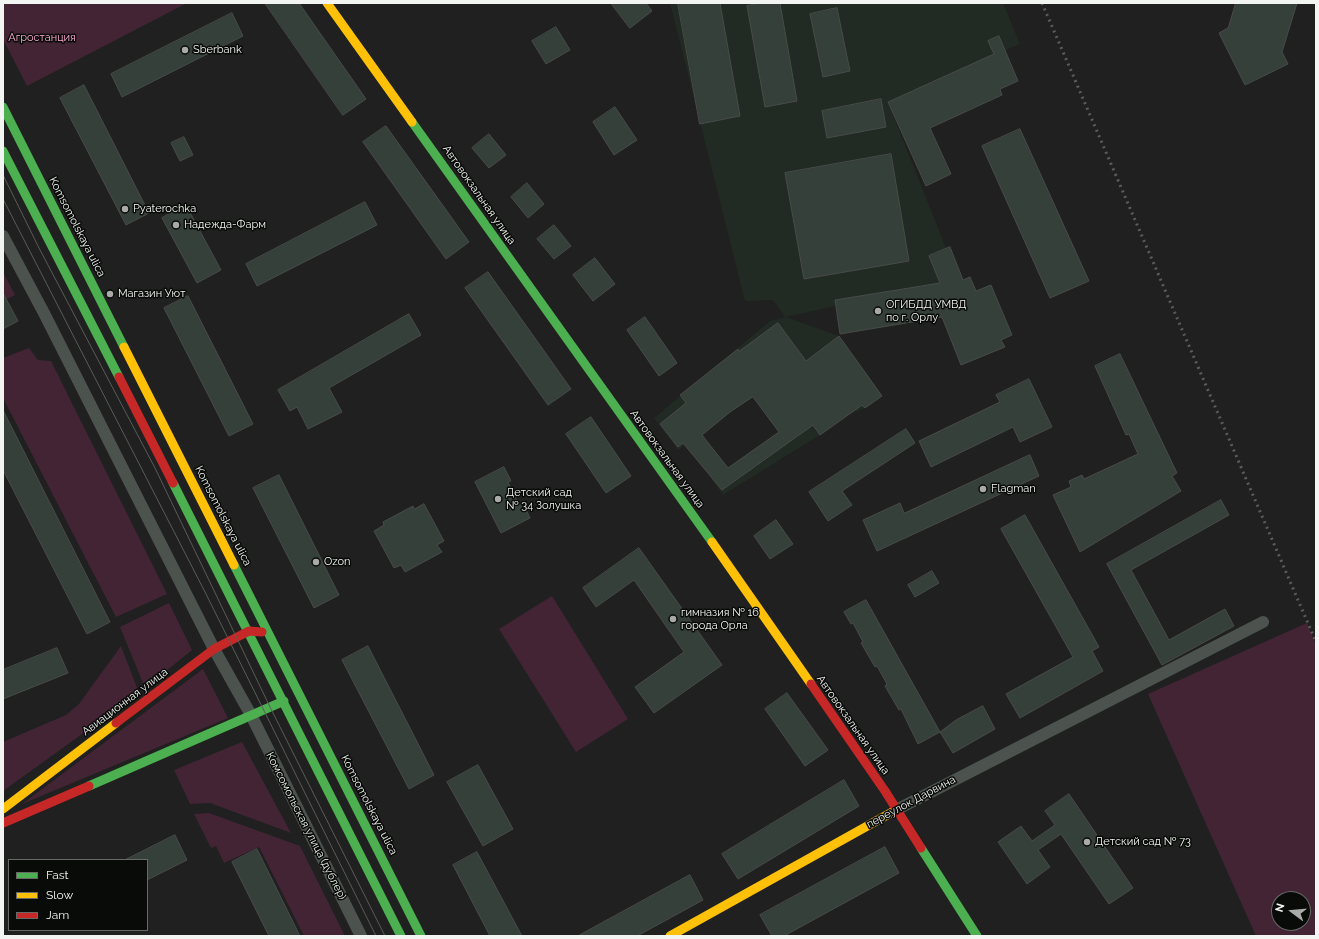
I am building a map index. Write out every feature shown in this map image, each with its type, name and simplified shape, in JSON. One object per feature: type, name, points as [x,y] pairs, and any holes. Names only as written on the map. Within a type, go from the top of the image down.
[{"type":"main road","name":"Автовокзальная улица","points":[[327,3],[696,519],[885,791],[977,936]]},
{"type":"main road","name":"Komsomolskaya ulica","points":[[3,107],[421,936]]},
{"type":"main road","points":[[3,151],[249,631],[401,936]]},
{"type":"main road","points":[[249,631],[268,633]]},
{"type":"main road","name":"Авиационная улица","points":[[3,809],[214,649],[249,631]]},
{"type":"main road","points":[[3,823],[284,701]]},
{"type":"main road","name":"переулок Дарвина","points":[[670,936],[896,810]]},
{"type":"street","name":"Комсомольская улица (дублер)","points":[[3,236],[45,315],[214,649],[251,715],[361,936]]},
{"type":"street","name":"переулок Дарвина","points":[[896,810],[1263,622]]},
{"type":"shaded area","points":[[670,3],[1003,3],[1020,44],[888,102],[946,248],[929,256],[942,289],[925,285],[835,300],[836,306],[786,317],[839,336],[882,396],[865,408],[846,416],[820,435],[723,495],[711,479],[779,432],[753,397],[678,450],[654,418],[770,321],[785,317],[773,300],[745,301]]},
{"type":"green space","name":"Агростанция","points":[[3,3],[187,3],[27,86],[3,39]]},
{"type":"green space","points":[[3,272],[15,295],[3,301]]},
{"type":"green space","points":[[29,348],[38,360],[51,361],[167,594],[116,617],[3,398],[3,358]]},
{"type":"green space","points":[[552,596],[628,719],[576,752],[499,629]]},
{"type":"green space","points":[[169,603],[192,650],[145,688],[120,627]]},
{"type":"green space","points":[[1307,623],[1316,645],[1316,936],[1256,936],[1148,694]]},
{"type":"green space","points":[[121,646],[139,693],[3,791],[3,742],[66,715],[79,704]]},
{"type":"green space","points":[[203,669],[228,718],[22,804]]},
{"type":"green space","points":[[242,742],[291,833],[210,803],[190,804],[174,770]]},
{"type":"green space","points":[[209,813],[300,846],[345,936],[304,936],[259,847],[224,863],[216,846],[211,848],[194,814]]},
{"type":"building","points":[[265,3],[299,3],[366,99],[343,115]]},
{"type":"building","points":[[611,3],[646,3],[652,11],[630,28]]},
{"type":"building","points":[[678,3],[720,3],[740,116],[700,124]]},
{"type":"building","points":[[761,3],[780,3],[797,101],[765,107],[747,6]]},
{"type":"building","points":[[1236,3],[1297,3],[1282,52],[1288,64],[1245,85],[1219,33],[1228,28]]},
{"type":"building","points":[[837,8],[850,71],[823,77],[810,14]]},
{"type":"building","points":[[232,13],[243,36],[122,97],[111,74]]},
{"type":"building","points":[[556,27],[570,50],[546,64],[532,41]]},
{"type":"building","points":[[999,36],[1018,81],[1000,89],[1002,95],[930,128],[951,174],[926,186],[888,102],[994,54],[988,41]]},
{"type":"building","points":[[84,85],[149,213],[126,225],[60,98]]},
{"type":"building","points":[[881,99],[886,127],[827,138],[822,111]]},
{"type":"building","points":[[615,107],[637,140],[614,155],[593,122]]},
{"type":"building","points":[[386,126],[469,242],[446,259],[363,142]]},
{"type":"building","points":[[1020,129],[1089,281],[1050,298],[982,146]]},
{"type":"building","points":[[489,134],[506,155],[489,168],[472,148]]},
{"type":"building","points":[[184,137],[193,155],[180,161],[171,143]]},
{"type":"building","points":[[891,154],[909,261],[804,279],[785,173]]},
{"type":"building","points":[[527,183],[544,204],[528,218],[511,197]]},
{"type":"building","points":[[365,202],[377,225],[257,286],[246,264]]},
{"type":"building","points":[[186,205],[221,270],[197,283],[162,218]]},
{"type":"building","points":[[554,225],[571,246],[554,259],[537,239]]},
{"type":"building","points":[[950,247],[963,280],[970,277],[976,291],[991,285],[1012,335],[1001,340],[1005,347],[961,365],[942,317],[840,334],[835,300],[940,283],[929,256]]},
{"type":"building","points":[[595,258],[615,284],[593,301],[573,275]]},
{"type":"building","points":[[488,272],[571,389],[548,405],[465,288]]},
{"type":"building","points":[[3,293],[18,321],[3,329]]},
{"type":"building","points":[[188,296],[253,424],[229,436],[164,308]]},
{"type":"building","points":[[409,314],[421,335],[329,388],[342,412],[308,429],[297,407],[290,411],[278,390]]},
{"type":"building","points":[[645,317],[677,363],[659,376],[627,330]]},
{"type":"building","points":[[778,323],[806,361],[839,336],[882,396],[865,408],[862,405],[820,435],[813,425],[722,490],[683,443],[678,447],[660,424],[686,403],[680,395],[738,349],[739,351]],"holes":[[[753,397],[779,432],[728,468],[702,435],[730,412]]]},
{"type":"building","points":[[1120,354],[1177,473],[1172,476],[1181,491],[1080,552],[1053,495],[1071,487],[1069,481],[1082,475],[1084,479],[1138,454],[1129,434],[1126,435],[1095,366]]},
{"type":"building","points":[[1029,379],[1052,427],[1020,442],[1013,427],[931,467],[919,441],[1000,402],[996,395]]},
{"type":"building","points":[[3,410],[110,622],[87,634],[3,470]]},
{"type":"building","points":[[591,417],[631,476],[606,493],[566,434]]},
{"type":"building","points":[[906,429],[915,443],[842,491],[852,505],[828,521],[809,492]]},
{"type":"building","name":"Flagman","points":[[1030,455],[1039,476],[877,551],[863,520],[900,503],[904,513]]},
{"type":"building","points":[[504,467],[511,481],[508,482],[519,505],[523,503],[530,518],[501,533],[475,482]]},
{"type":"building","points":[[279,475],[339,595],[314,608],[253,488]]},
{"type":"building","points":[[1221,500],[1229,515],[1131,570],[1169,640],[1225,609],[1234,626],[1162,665],[1107,564]]},
{"type":"building","points":[[424,504],[444,541],[437,545],[442,552],[405,572],[401,565],[394,568],[374,531],[384,525],[383,522],[413,506],[414,509]]},
{"type":"building","points":[[1025,515],[1099,647],[1092,651],[1103,671],[1020,718],[1006,694],[1073,657],[1001,529]]},
{"type":"building","points":[[776,520],[793,544],[770,559],[754,536]]},
{"type":"building","points":[[639,548],[722,665],[654,713],[635,687],[684,652],[634,580],[596,607],[583,588]]},
{"type":"building","points":[[932,571],[939,583],[915,597],[908,585]]},
{"type":"building","points":[[866,600],[940,732],[918,744],[901,709],[899,710],[885,686],[887,684],[877,666],[875,667],[861,643],[863,642],[853,623],[851,624],[844,612]]},
{"type":"building","points":[[368,646],[434,775],[409,789],[342,660]]},
{"type":"building","points":[[57,648],[68,673],[3,699],[3,670]]},
{"type":"building","points":[[787,693],[828,750],[805,766],[765,709]]},
{"type":"building","points":[[983,706],[995,729],[953,753],[940,732],[956,720]]},
{"type":"building","points":[[478,765],[513,829],[483,846],[447,782]]},
{"type":"building","points":[[844,780],[859,806],[738,879],[722,854]]},
{"type":"building","points":[[1069,794],[1133,888],[1109,904],[1061,834],[1038,850],[1050,867],[1027,884],[998,842],[1021,826],[1032,841],[1055,825],[1045,811]]},
{"type":"building","points":[[175,835],[187,860],[148,880],[148,859],[127,859]]},
{"type":"building","points":[[885,847],[899,873],[784,936],[772,936],[760,915]]},
{"type":"building","points":[[257,849],[300,936],[269,936],[232,862]]},
{"type":"building","points":[[477,852],[522,936],[490,936],[453,865]]},
{"type":"building","points":[[690,875],[703,900],[637,936],[578,936]]},
{"type":"tram line","points":[[3,175],[39,248],[155,468],[270,707],[385,936]]},
{"type":"tram line","points":[[3,199],[205,592],[376,936]]},
{"type":"railway","points":[[1042,3],[1316,642]]},
{"type":"traffic: fast","points":[[3,107],[124,347]]},
{"type":"traffic: fast","points":[[412,122],[712,542]]},
{"type":"traffic: fast","points":[[3,151],[119,377]]},
{"type":"traffic: fast","points":[[173,483],[401,936]]},
{"type":"traffic: fast","points":[[234,565],[421,936]]},
{"type":"traffic: fast","points":[[89,786],[284,701]]},
{"type":"traffic: fast","points":[[921,848],[977,936]]},
{"type":"traffic: slow","points":[[327,3],[412,122]]},
{"type":"traffic: slow","points":[[124,347],[234,565]]},
{"type":"traffic: slow","points":[[712,542],[811,684]]},
{"type":"traffic: slow","points":[[3,809],[116,723]]},
{"type":"traffic: slow","points":[[670,936],[896,810]]},
{"type":"traffic: jam","points":[[119,377],[173,483]]},
{"type":"traffic: jam","points":[[116,723],[214,649],[249,631],[262,632]]},
{"type":"traffic: jam","points":[[811,684],[885,791],[921,848]]},
{"type":"traffic: jam","points":[[3,823],[89,786]]},
{"type":"place","name":"Sberbank","points":[[185,50]]},
{"type":"place","name":"Pyaterochka","points":[[125,209]]},
{"type":"place","name":"Надежда-Фарм","points":[[176,225]]},
{"type":"place","name":"Магазин Уют","points":[[110,294]]},
{"type":"place","name":"ОГИБДД УМВД по г. Орлу","points":[[878,311]]},
{"type":"place","name":"Flagman","points":[[983,489]]},
{"type":"place","name":"Детский сад № 34 Золушка","points":[[498,499]]},
{"type":"place","name":"Ozon","points":[[316,562]]},
{"type":"place","name":"гимназия № 16 города Орла","points":[[673,619]]},
{"type":"place","name":"Детский сад № 73","points":[[1087,842]]}]
